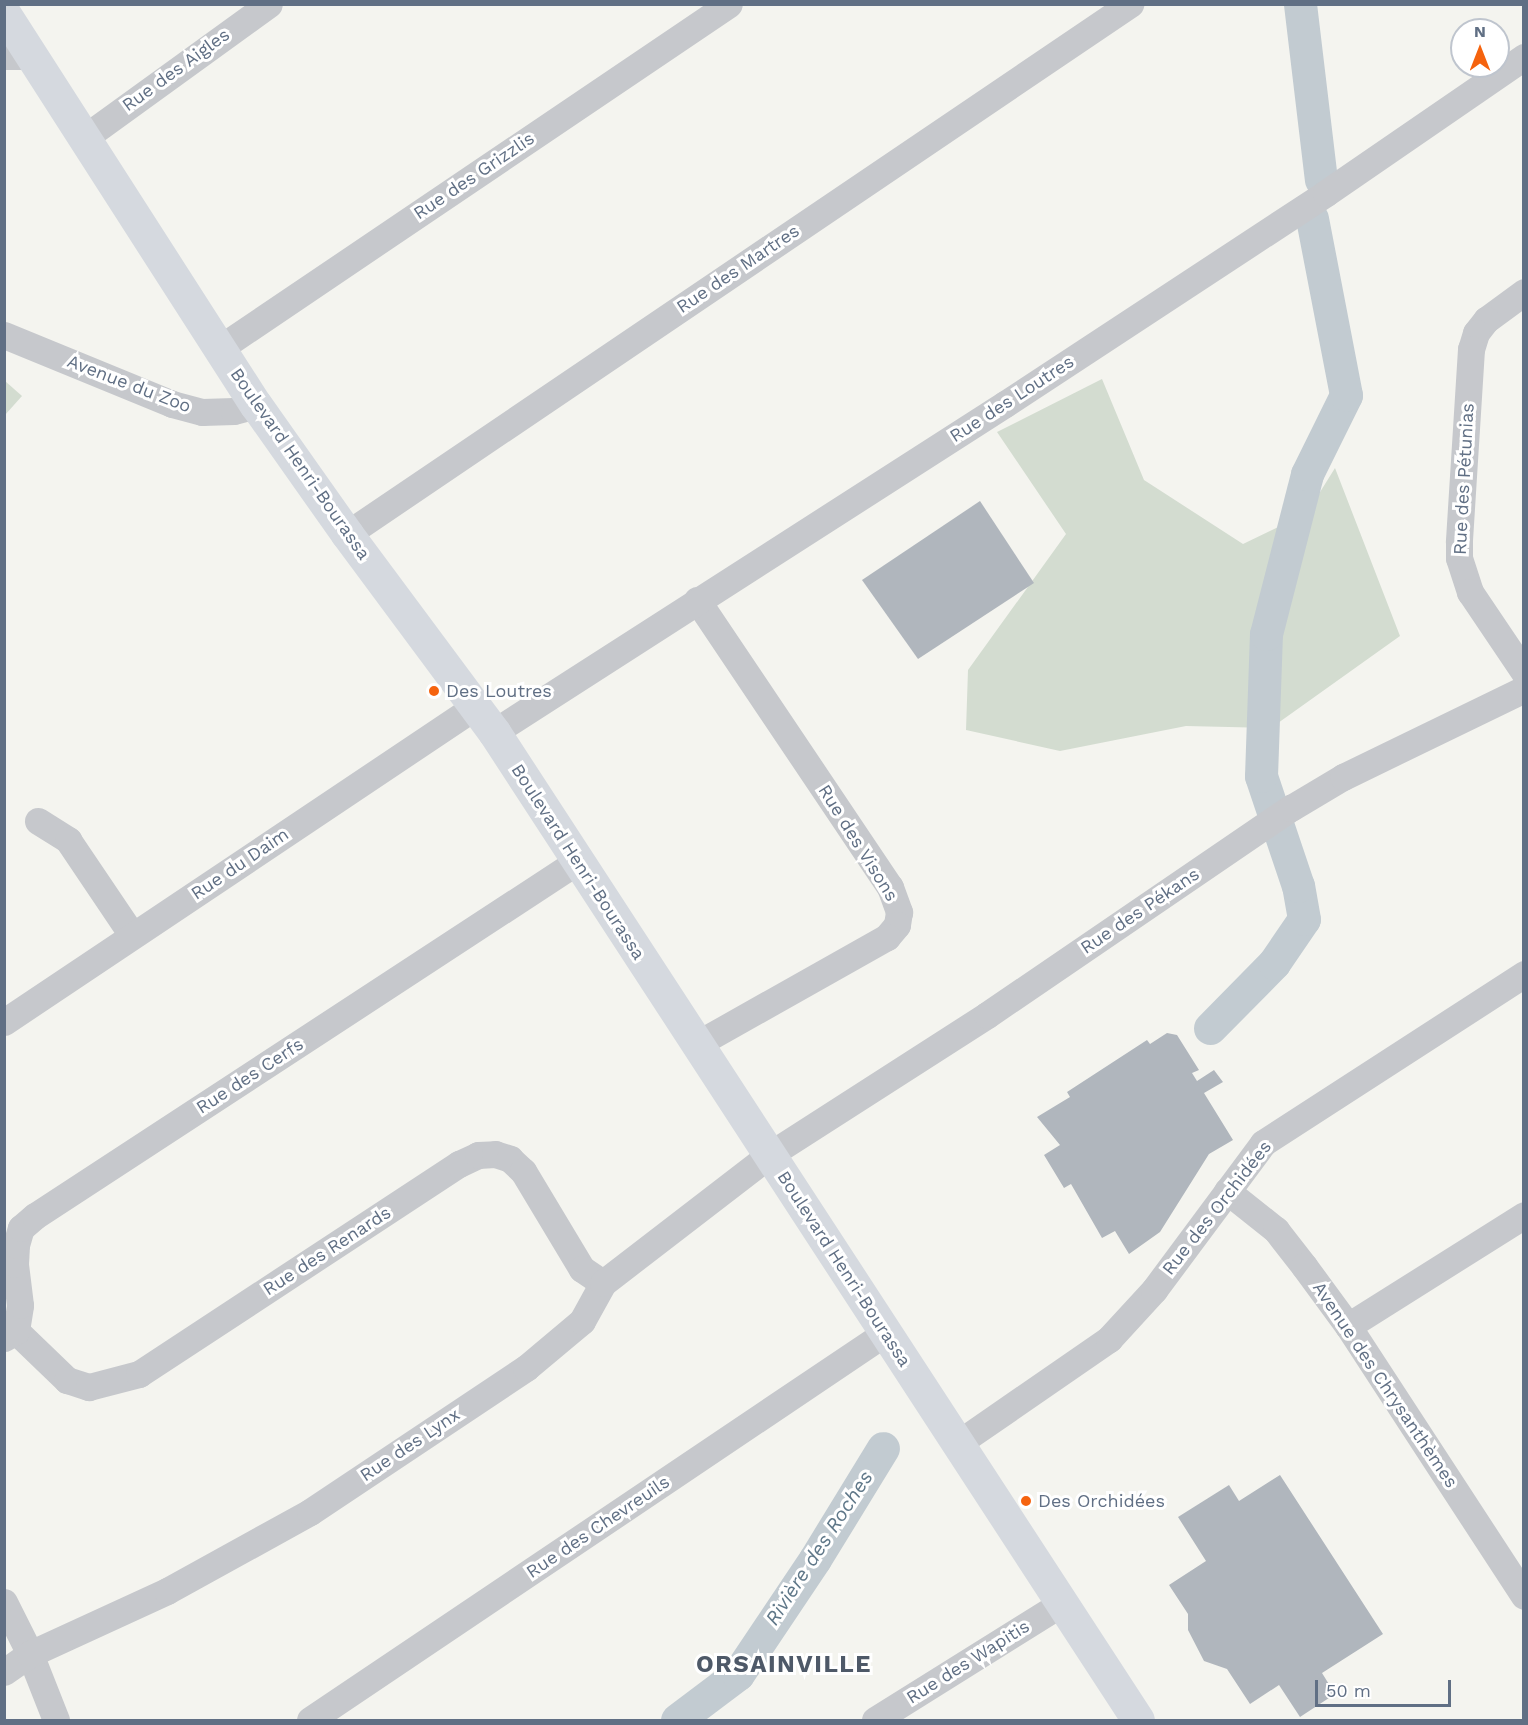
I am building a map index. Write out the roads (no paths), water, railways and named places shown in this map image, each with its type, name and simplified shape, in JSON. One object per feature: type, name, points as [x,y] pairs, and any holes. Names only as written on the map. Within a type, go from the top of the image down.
[{"type":"main road","name":"Boulevard Henri-Bourassa","points":[[4,13],[18,56],[84,138],[256,405],[347,534],[485,719],[1138,1720]]},
{"type":"street","name":"Rue des Aigles","points":[[84,138],[269,4]]},
{"type":"street","name":"Rue des Grizzlis","points":[[220,348],[729,4]]},
{"type":"street","name":"Rue des Martres","points":[[347,534],[1130,4]]},
{"type":"street","name":"Rue des Loutres","points":[[485,719],[697,600],[1005,404],[1326,193],[1524,57]]},
{"type":"street","name":"Rue des Pétunias","points":[[1524,292],[1486,320],[1476,333],[1471,349],[1459,542],[1459,558],[1470,592],[1524,672]]},
{"type":"street","name":"Avenue du Zoo","points":[[4,335],[172,404],[202,412],[234,411],[256,405]]},
{"type":"street","name":"Rue des Visons","points":[[697,600],[890,887],[900,912],[897,925],[888,938],[697,1044]]},
{"type":"street","name":"Rue des Pékans","points":[[769,1155],[987,1015],[1292,808],[1343,777],[1524,689]]},
{"type":"street","name":"Rue du Daim","points":[[4,1022],[132,935],[485,719]]},
{"type":"street","points":[[38,821],[68,840],[132,935]]},
{"type":"street","name":"Rue des Cerfs","points":[[10,1334],[20,1305],[15,1264],[16,1245],[21,1228],[35,1216],[578,861]]},
{"type":"street","name":"Rue des Orchidées","points":[[957,1444],[1109,1339],[1154,1290],[1263,1143],[1524,974]]},
{"type":"street","name":"Rue des Renards","points":[[10,1334],[67,1380],[88,1387],[139,1374],[459,1164],[478,1155],[502,1156],[524,1171],[582,1269],[603,1283]]},
{"type":"street","name":"Rue des Lynx","points":[[4,1672],[30,1654],[166,1591],[310,1512],[526,1368],[582,1321],[603,1283],[769,1155]]},
{"type":"street","name":"Avenue des Chrysanthèmes","points":[[1227,1191],[1276,1230],[1348,1326],[1524,1596]]},
{"type":"street","points":[[1348,1326],[1524,1215]]},
{"type":"street","name":"Rue des Chevreuils","points":[[310,1720],[885,1333]]},
{"type":"street","points":[[4,1602],[30,1654],[56,1720]]},
{"type":"street","name":"Rue des Wapitis","points":[[875,1720],[1062,1603]]},
{"type":"waterway","name":"Rivière des Roches","points":[[1300,4],[1321,180]]},
{"type":"waterway","name":"Rivière des Roches","points":[[1210,1028],[1274,963],[1304,919],[1298,886],[1261,776],[1266,634],[1307,474],[1346,395],[1312,218]]},
{"type":"waterway","name":"Rivière des Roches","points":[[677,1720],[738,1674],[815,1559],[883,1448]]},
{"type":"place","name":"Des Loutres","points":[[434,691]]},
{"type":"place","name":"Des Orchidées","points":[[1026,1501]]},
{"type":"district","name":"ORSAINVILLE","points":[[784,1665]]}]
